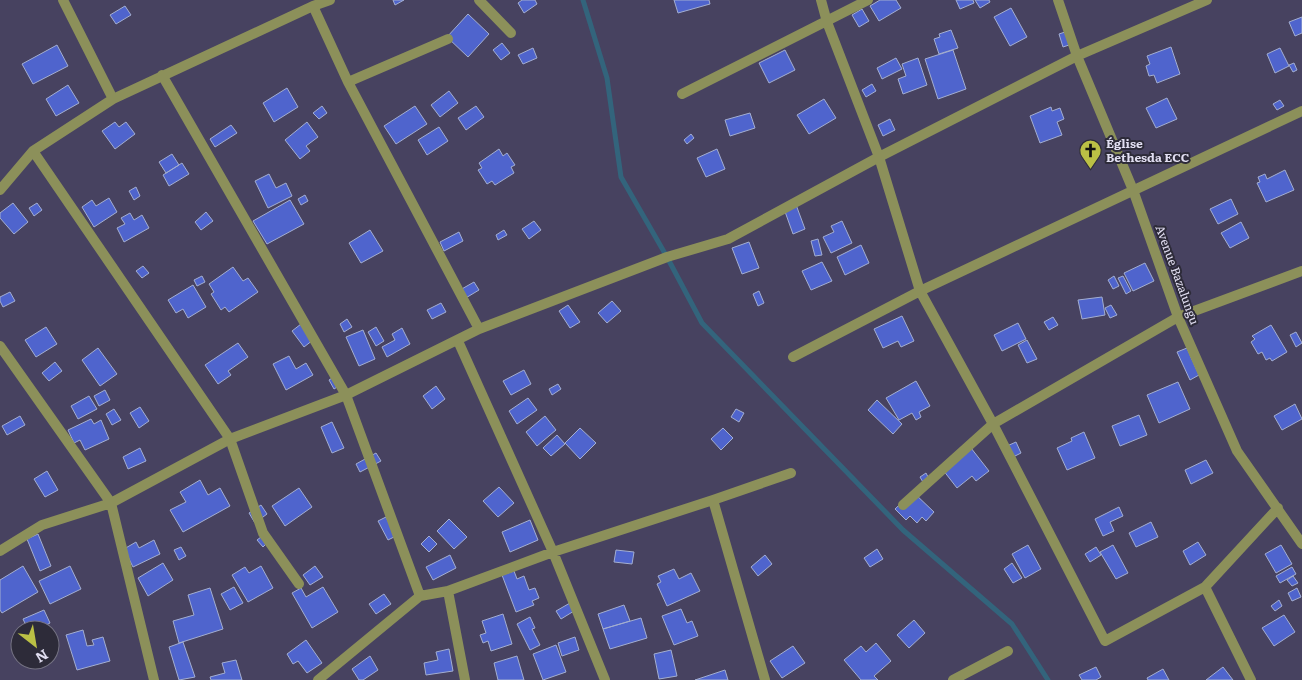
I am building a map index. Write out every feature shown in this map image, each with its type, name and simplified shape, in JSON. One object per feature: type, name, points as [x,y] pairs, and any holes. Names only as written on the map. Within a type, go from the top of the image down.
[{"type":"street","points":[[63,0],[113,99]]},
{"type":"street","points":[[0,190],[33,151],[113,99],[313,6],[330,0]]},
{"type":"street","points":[[479,0],[511,33]]},
{"type":"street","points":[[821,0],[827,22],[879,157],[920,291],[993,424],[1105,641],[1205,587],[1278,508]]},
{"type":"street","points":[[682,94],[868,0]]},
{"type":"street","name":"Avenue Bazalungu","points":[[1058,0],[1077,56],[1133,190],[1178,317],[1237,451],[1302,544]]},
{"type":"street","points":[[0,551],[42,525],[111,504],[230,439],[346,395],[479,329],[667,257],[728,239],[879,157],[1077,56],[1207,0]]},
{"type":"street","points":[[313,6],[348,82],[479,329]]},
{"type":"street","points":[[348,82],[448,39]]},
{"type":"street","points":[[162,75],[346,395],[420,596]]},
{"type":"street","points":[[793,357],[920,291],[1302,111]]},
{"type":"street","points":[[33,151],[230,439],[263,533],[298,584]]},
{"type":"street","points":[[903,505],[993,424],[1178,317],[1302,271]]},
{"type":"street","points":[[458,341],[553,552],[605,680]]},
{"type":"street","points":[[0,346],[111,504],[154,680]]},
{"type":"street","points":[[318,680],[420,596],[448,591],[553,552],[791,473]]},
{"type":"street","points":[[714,500],[765,680]]},
{"type":"street","points":[[1205,587],[1251,680]]},
{"type":"street","points":[[448,591],[465,680]]},
{"type":"street","points":[[953,680],[1008,651]]},
{"type":"building","points":[[393,0],[404,0],[395,5]]},
{"type":"building","points":[[522,0],[535,0],[537,4],[524,13],[518,3]]},
{"type":"building","points":[[674,0],[709,0],[710,4],[678,13]]},
{"type":"building","points":[[880,0],[896,0],[901,8],[879,21],[870,6]]},
{"type":"building","points":[[956,0],[973,0],[974,3],[960,9]]},
{"type":"building","points":[[975,0],[989,0],[990,2],[980,8]]},
{"type":"building","points":[[125,6],[131,15],[116,24],[110,15]]},
{"type":"building","points":[[1011,8],[1027,37],[1010,46],[994,17]]},
{"type":"building","points":[[862,9],[869,21],[859,27],[852,15]]},
{"type":"building","points":[[468,14],[489,34],[468,57],[447,37]]},
{"type":"building","points":[[1302,17],[1302,33],[1295,36],[1289,22]]},
{"type":"building","points":[[951,30],[958,48],[939,54],[934,39],[940,37],[939,34]]},
{"type":"building","points":[[1068,31],[1072,44],[1063,47],[1059,34]]},
{"type":"building","points":[[502,43],[510,53],[501,60],[493,50]]},
{"type":"building","points":[[57,45],[68,66],[33,84],[22,64]]},
{"type":"building","points":[[1171,47],[1180,74],[1157,83],[1154,75],[1149,76],[1146,66],[1150,64],[1147,56]]},
{"type":"building","points":[[533,48],[537,58],[523,64],[518,55]]},
{"type":"building","points":[[1280,48],[1289,66],[1275,73],[1267,54]]},
{"type":"building","points":[[785,50],[795,70],[769,83],[759,63]]},
{"type":"building","points":[[953,50],[966,89],[938,99],[925,59]]},
{"type":"building","points":[[896,58],[902,69],[882,79],[877,68]]},
{"type":"building","points":[[918,58],[927,85],[903,94],[898,79],[906,76],[902,64]]},
{"type":"building","points":[[1294,63],[1297,70],[1293,72],[1289,65]]},
{"type":"building","points":[[872,84],[876,91],[866,97],[862,90]]},
{"type":"building","points":[[68,85],[79,103],[56,116],[46,99]]},
{"type":"building","points":[[287,88],[298,107],[274,122],[263,103]]},
{"type":"building","points":[[449,91],[458,103],[440,117],[431,105]]},
{"type":"building","points":[[1167,98],[1177,119],[1156,128],[1146,108]]},
{"type":"building","points":[[824,99],[836,118],[809,134],[797,115]]},
{"type":"building","points":[[1280,100],[1284,106],[1277,110],[1273,104]]},
{"type":"building","points":[[322,106],[327,113],[319,119],[313,113]]},
{"type":"building","points":[[415,106],[427,124],[396,144],[384,126]]},
{"type":"building","points":[[476,106],[484,117],[466,130],[458,118]]},
{"type":"building","points":[[1051,107],[1052,111],[1060,108],[1064,119],[1057,122],[1062,135],[1040,143],[1030,116]]},
{"type":"building","points":[[750,113],[755,128],[730,136],[725,120]]},
{"type":"building","points":[[890,119],[895,130],[883,136],[878,125]]},
{"type":"building","points":[[115,122],[119,127],[126,122],[135,134],[115,149],[102,131]]},
{"type":"building","points":[[307,122],[318,137],[306,146],[310,151],[300,159],[285,140]]},
{"type":"building","points":[[231,125],[237,133],[215,147],[210,139]]},
{"type":"building","points":[[439,127],[448,141],[427,155],[418,140]]},
{"type":"building","points":[[691,134],[694,138],[687,144],[684,140]]},
{"type":"building","points":[[499,149],[503,156],[507,153],[515,165],[511,167],[514,173],[495,185],[492,181],[487,184],[478,170],[482,168],[479,163]]},
{"type":"building","points":[[717,149],[725,169],[706,177],[697,158]]},
{"type":"building","points":[[172,154],[179,165],[166,173],[159,162]]},
{"type":"building","points":[[182,163],[189,174],[169,186],[163,175]]},
{"type":"building","points":[[1285,170],[1294,190],[1266,202],[1257,183],[1260,182],[1258,177],[1265,174],[1267,179]]},
{"type":"building","points":[[269,174],[276,188],[286,183],[292,196],[268,208],[255,181]]},
{"type":"building","points":[[136,187],[140,196],[134,200],[129,191]]},
{"type":"building","points":[[305,195],[308,201],[301,205],[298,199]]},
{"type":"building","points":[[109,198],[117,212],[94,227],[82,207],[92,200],[96,206]]},
{"type":"building","points":[[1231,199],[1238,214],[1218,224],[1210,209]]},
{"type":"building","points":[[290,200],[304,224],[267,244],[253,221]]},
{"type":"building","points":[[795,202],[805,229],[793,234],[783,206]]},
{"type":"building","points":[[13,203],[28,222],[14,234],[0,218],[0,213]]},
{"type":"building","points":[[37,203],[42,210],[34,216],[29,208]]},
{"type":"building","points":[[206,212],[213,221],[201,230],[195,222]]},
{"type":"building","points":[[130,213],[134,220],[142,215],[149,228],[124,242],[117,228],[125,224],[121,218]]},
{"type":"building","points":[[534,221],[541,230],[529,239],[522,229]]},
{"type":"building","points":[[842,221],[852,243],[831,253],[823,237],[834,232],[831,226]]},
{"type":"building","points":[[1241,222],[1249,238],[1230,248],[1221,233]]},
{"type":"building","points":[[370,230],[383,251],[361,263],[349,243]]},
{"type":"building","points":[[504,230],[507,235],[498,240],[496,235]]},
{"type":"building","points":[[459,232],[463,241],[444,251],[440,242]]},
{"type":"building","points":[[818,239],[822,255],[815,256],[811,241]]},
{"type":"building","points":[[749,242],[759,268],[742,274],[732,248]]},
{"type":"building","points":[[861,245],[869,263],[845,275],[837,257]]},
{"type":"building","points":[[822,262],[832,281],[811,290],[802,271]]},
{"type":"building","points":[[1145,263],[1154,281],[1133,291],[1124,273]]},
{"type":"building","points":[[143,266],[149,273],[142,278],[136,271]]},
{"type":"building","points":[[233,267],[243,281],[248,278],[258,292],[229,312],[225,307],[221,310],[211,294],[214,292],[209,284]]},
{"type":"building","points":[[202,276],[205,282],[197,286],[194,280]]},
{"type":"building","points":[[1114,276],[1119,286],[1113,289],[1108,280]]},
{"type":"building","points":[[1123,276],[1131,291],[1126,294],[1118,278]]},
{"type":"building","points":[[474,282],[479,290],[464,299],[460,290]]},
{"type":"building","points":[[193,285],[206,307],[188,318],[183,309],[176,313],[168,300]]},
{"type":"building","points":[[759,291],[764,303],[758,306],[753,294]]},
{"type":"building","points":[[10,292],[15,301],[3,307],[0,297]]},
{"type":"building","points":[[1102,297],[1105,315],[1082,319],[1078,300]]},
{"type":"building","points":[[612,301],[621,311],[607,323],[598,313]]},
{"type":"building","points":[[441,303],[446,312],[432,319],[427,310]]},
{"type":"building","points":[[568,305],[580,322],[570,328],[559,311]]},
{"type":"building","points":[[1111,305],[1117,315],[1110,318],[1105,308]]},
{"type":"building","points":[[902,316],[914,341],[901,347],[898,341],[883,348],[874,329]]},
{"type":"building","points":[[1053,317],[1058,325],[1049,330],[1044,322]]},
{"type":"building","points":[[347,319],[352,327],[344,332],[340,324]]},
{"type":"building","points":[[1018,323],[1026,339],[1002,351],[994,335]]},
{"type":"building","points":[[301,324],[313,340],[304,347],[292,331]]},
{"type":"building","points":[[1271,325],[1287,352],[1272,361],[1270,358],[1266,360],[1262,352],[1258,354],[1251,342],[1255,339],[1252,336]]},
{"type":"building","points":[[46,327],[57,344],[36,357],[25,340]]},
{"type":"building","points":[[376,327],[384,341],[376,346],[368,332]]},
{"type":"building","points":[[402,328],[410,344],[387,357],[382,347],[395,340],[392,334]]},
{"type":"building","points":[[363,330],[375,359],[359,366],[346,337]]},
{"type":"building","points":[[1296,332],[1302,343],[1296,347],[1290,335]]},
{"type":"building","points":[[1027,340],[1037,359],[1027,363],[1018,345]]},
{"type":"building","points":[[238,343],[248,357],[228,371],[231,375],[218,384],[205,365]]},
{"type":"building","points":[[98,348],[117,374],[100,386],[82,360]]},
{"type":"building","points":[[1187,348],[1199,375],[1190,380],[1177,352]]},
{"type":"building","points":[[289,356],[296,369],[306,363],[313,375],[286,390],[273,364]]},
{"type":"building","points":[[55,362],[62,371],[49,381],[42,373]]},
{"type":"building","points":[[524,370],[531,384],[511,395],[503,381]]},
{"type":"building","points":[[337,375],[342,384],[334,389],[329,380]]},
{"type":"building","points":[[916,381],[930,406],[919,412],[921,417],[916,420],[912,413],[899,420],[886,398]]},
{"type":"building","points":[[1178,382],[1190,409],[1159,423],[1147,395]]},
{"type":"building","points":[[558,384],[561,389],[552,395],[549,389]]},
{"type":"building","points":[[436,386],[445,399],[432,409],[423,396]]},
{"type":"building","points":[[105,390],[110,400],[99,406],[94,396]]},
{"type":"building","points":[[89,396],[97,409],[78,419],[71,406]]},
{"type":"building","points":[[528,398],[537,410],[517,424],[509,411]]},
{"type":"building","points":[[877,400],[902,424],[893,434],[868,410]]},
{"type":"building","points":[[1295,404],[1302,419],[1282,430],[1274,416]]},
{"type":"building","points":[[140,407],[149,421],[139,428],[130,413]]},
{"type":"building","points":[[114,409],[121,420],[112,425],[106,414]]},
{"type":"building","points":[[736,409],[744,413],[739,422],[731,417]]},
{"type":"building","points":[[1139,415],[1147,435],[1120,446],[1112,426]]},
{"type":"building","points":[[20,416],[25,425],[7,435],[2,426]]},
{"type":"building","points":[[545,416],[556,430],[537,446],[526,432]]},
{"type":"building","points":[[91,419],[94,424],[101,420],[109,439],[85,450],[80,440],[74,443],[68,430]]},
{"type":"building","points":[[332,422],[344,448],[332,453],[321,427]]},
{"type":"building","points":[[580,428],[596,443],[580,459],[565,443]]},
{"type":"building","points":[[723,428],[733,438],[721,450],[711,439]]},
{"type":"building","points":[[1084,432],[1095,458],[1067,470],[1057,448],[1072,441],[1071,438]]},
{"type":"building","points":[[557,435],[565,444],[551,456],[543,448]]},
{"type":"building","points":[[1016,442],[1021,453],[1013,457],[1007,446]]},
{"type":"building","points":[[140,448],[146,461],[128,469],[123,457]]},
{"type":"building","points":[[971,448],[989,471],[976,481],[972,476],[957,488],[943,470]]},
{"type":"building","points":[[376,453],[381,461],[360,472],[356,464]]},
{"type":"building","points":[[1206,460],[1213,473],[1191,484],[1185,470]]},
{"type":"building","points":[[47,471],[58,490],[45,497],[34,479]]},
{"type":"building","points":[[926,473],[930,481],[924,484],[920,477]]},
{"type":"building","points":[[200,480],[208,495],[220,488],[230,506],[183,532],[170,510],[186,502],[180,492]]},
{"type":"building","points":[[499,487],[514,503],[498,517],[483,501]]},
{"type":"building","points":[[299,488],[312,507],[285,526],[272,506]]},
{"type":"building","points":[[913,492],[934,512],[926,521],[922,517],[917,523],[910,516],[906,520],[895,509]]},
{"type":"building","points":[[261,505],[267,514],[255,523],[249,513]]},
{"type":"building","points":[[1119,507],[1123,516],[1110,522],[1114,531],[1103,536],[1095,519]]},
{"type":"building","points":[[386,517],[396,536],[388,540],[378,521]]},
{"type":"building","points":[[449,519],[467,537],[454,549],[437,531]]},
{"type":"building","points":[[530,520],[538,540],[510,552],[502,532]]},
{"type":"building","points":[[1151,522],[1158,537],[1136,547],[1129,533]]},
{"type":"building","points":[[38,534],[51,566],[40,571],[27,539]]},
{"type":"building","points":[[265,534],[270,540],[263,547],[257,540]]},
{"type":"building","points":[[429,536],[437,544],[429,552],[421,544]]},
{"type":"building","points":[[154,540],[160,554],[133,567],[124,549],[136,542],[139,548]]},
{"type":"building","points":[[1198,542],[1206,555],[1190,565],[1183,551]]},
{"type":"building","points":[[1028,545],[1041,569],[1025,578],[1012,554]]},
{"type":"building","points":[[1113,545],[1128,573],[1116,579],[1100,552]]},
{"type":"building","points":[[1281,545],[1292,564],[1276,573],[1265,554]]},
{"type":"building","points":[[181,547],[186,556],[179,560],[174,550]]},
{"type":"building","points":[[1096,547],[1101,555],[1090,562],[1085,554]]},
{"type":"building","points":[[877,549],[883,559],[870,567],[864,558]]},
{"type":"building","points":[[616,550],[634,552],[632,564],[614,562]]},
{"type":"building","points":[[450,555],[456,568],[433,580],[426,567]]},
{"type":"building","points":[[765,555],[772,564],[758,576],[751,567]]},
{"type":"building","points":[[163,563],[173,580],[148,596],[138,578]]},
{"type":"building","points":[[1012,563],[1022,578],[1013,583],[1004,569]]},
{"type":"building","points":[[23,566],[38,592],[2,613],[0,610],[0,580]]},
{"type":"building","points":[[70,566],[81,589],[50,604],[39,581]]},
{"type":"building","points":[[261,566],[273,588],[248,602],[232,575],[245,567],[249,573]]},
{"type":"building","points":[[315,566],[323,577],[310,585],[303,575]]},
{"type":"building","points":[[1292,567],[1296,574],[1280,583],[1276,576]]},
{"type":"building","points":[[674,569],[679,579],[691,573],[700,591],[667,606],[657,584],[661,582],[658,576]]},
{"type":"building","points":[[514,571],[517,579],[524,576],[529,590],[535,588],[539,598],[532,601],[534,605],[516,612],[502,575]]},
{"type":"building","points":[[1293,576],[1298,583],[1292,586],[1287,580]]},
{"type":"building","points":[[234,587],[243,603],[230,610],[221,594]]},
{"type":"building","points":[[323,587],[338,612],[312,628],[292,593],[301,588],[306,597]]},
{"type":"building","points":[[210,588],[223,629],[179,643],[173,621],[194,615],[188,595]]},
{"type":"building","points":[[1297,588],[1301,597],[1292,601],[1288,593]]},
{"type":"building","points":[[384,594],[391,604],[376,614],[369,604]]},
{"type":"building","points":[[1279,600],[1282,606],[1275,611],[1271,606]]},
{"type":"building","points":[[570,603],[574,611],[561,619],[556,611]]},
{"type":"building","points":[[624,605],[630,621],[603,629],[598,614]]},
{"type":"building","points":[[681,609],[687,623],[692,621],[698,636],[674,645],[662,616]]},
{"type":"building","points":[[44,610],[49,620],[23,620]]},
{"type":"building","points":[[503,614],[512,644],[491,651],[488,641],[483,643],[480,635],[486,633],[482,621]]},
{"type":"building","points":[[1284,615],[1295,632],[1274,646],[1262,628]]},
{"type":"building","points":[[530,617],[535,628],[532,629],[540,645],[530,650],[517,624]]},
{"type":"building","points":[[641,618],[647,638],[610,649],[603,629]]},
{"type":"building","points":[[914,620],[925,633],[909,648],[897,635]]},
{"type":"building","points":[[83,630],[87,646],[94,645],[92,640],[103,637],[110,661],[77,670],[66,635]]},
{"type":"building","points":[[575,637],[579,650],[562,656],[558,643]]},
{"type":"building","points":[[306,640],[322,663],[307,673],[298,661],[293,664],[287,654]]},
{"type":"building","points":[[183,642],[195,677],[179,680],[169,647]]},
{"type":"building","points":[[876,643],[891,661],[874,676],[878,680],[861,680],[844,660],[861,646],[866,652]]},
{"type":"building","points":[[556,645],[566,672],[543,680],[533,654]]},
{"type":"building","points":[[793,646],[805,663],[782,678],[770,661]]},
{"type":"building","points":[[449,649],[453,671],[426,675],[424,663],[438,660],[436,652]]},
{"type":"building","points":[[671,650],[677,676],[659,679],[654,654]]},
{"type":"building","points":[[370,656],[378,670],[363,680],[359,680],[352,669]]},
{"type":"building","points":[[517,656],[524,680],[498,680],[494,663]]},
{"type":"building","points":[[236,660],[242,680],[211,680],[210,677],[225,673],[222,663]]},
{"type":"building","points":[[1096,667],[1101,677],[1096,680],[1082,680],[1079,675]]},
{"type":"building","points":[[1223,667],[1233,680],[1206,680]]},
{"type":"building","points":[[1163,669],[1169,680],[1148,680],[1147,678]]},
{"type":"building","points":[[725,670],[728,680],[695,680]]},
{"type":"waterway","points":[[583,0],[607,78],[621,177],[702,323],[903,530],[1012,624],[1048,680]]},
{"type":"place","name":"Église Bethesda ECC","points":[[1090,170]]}]
